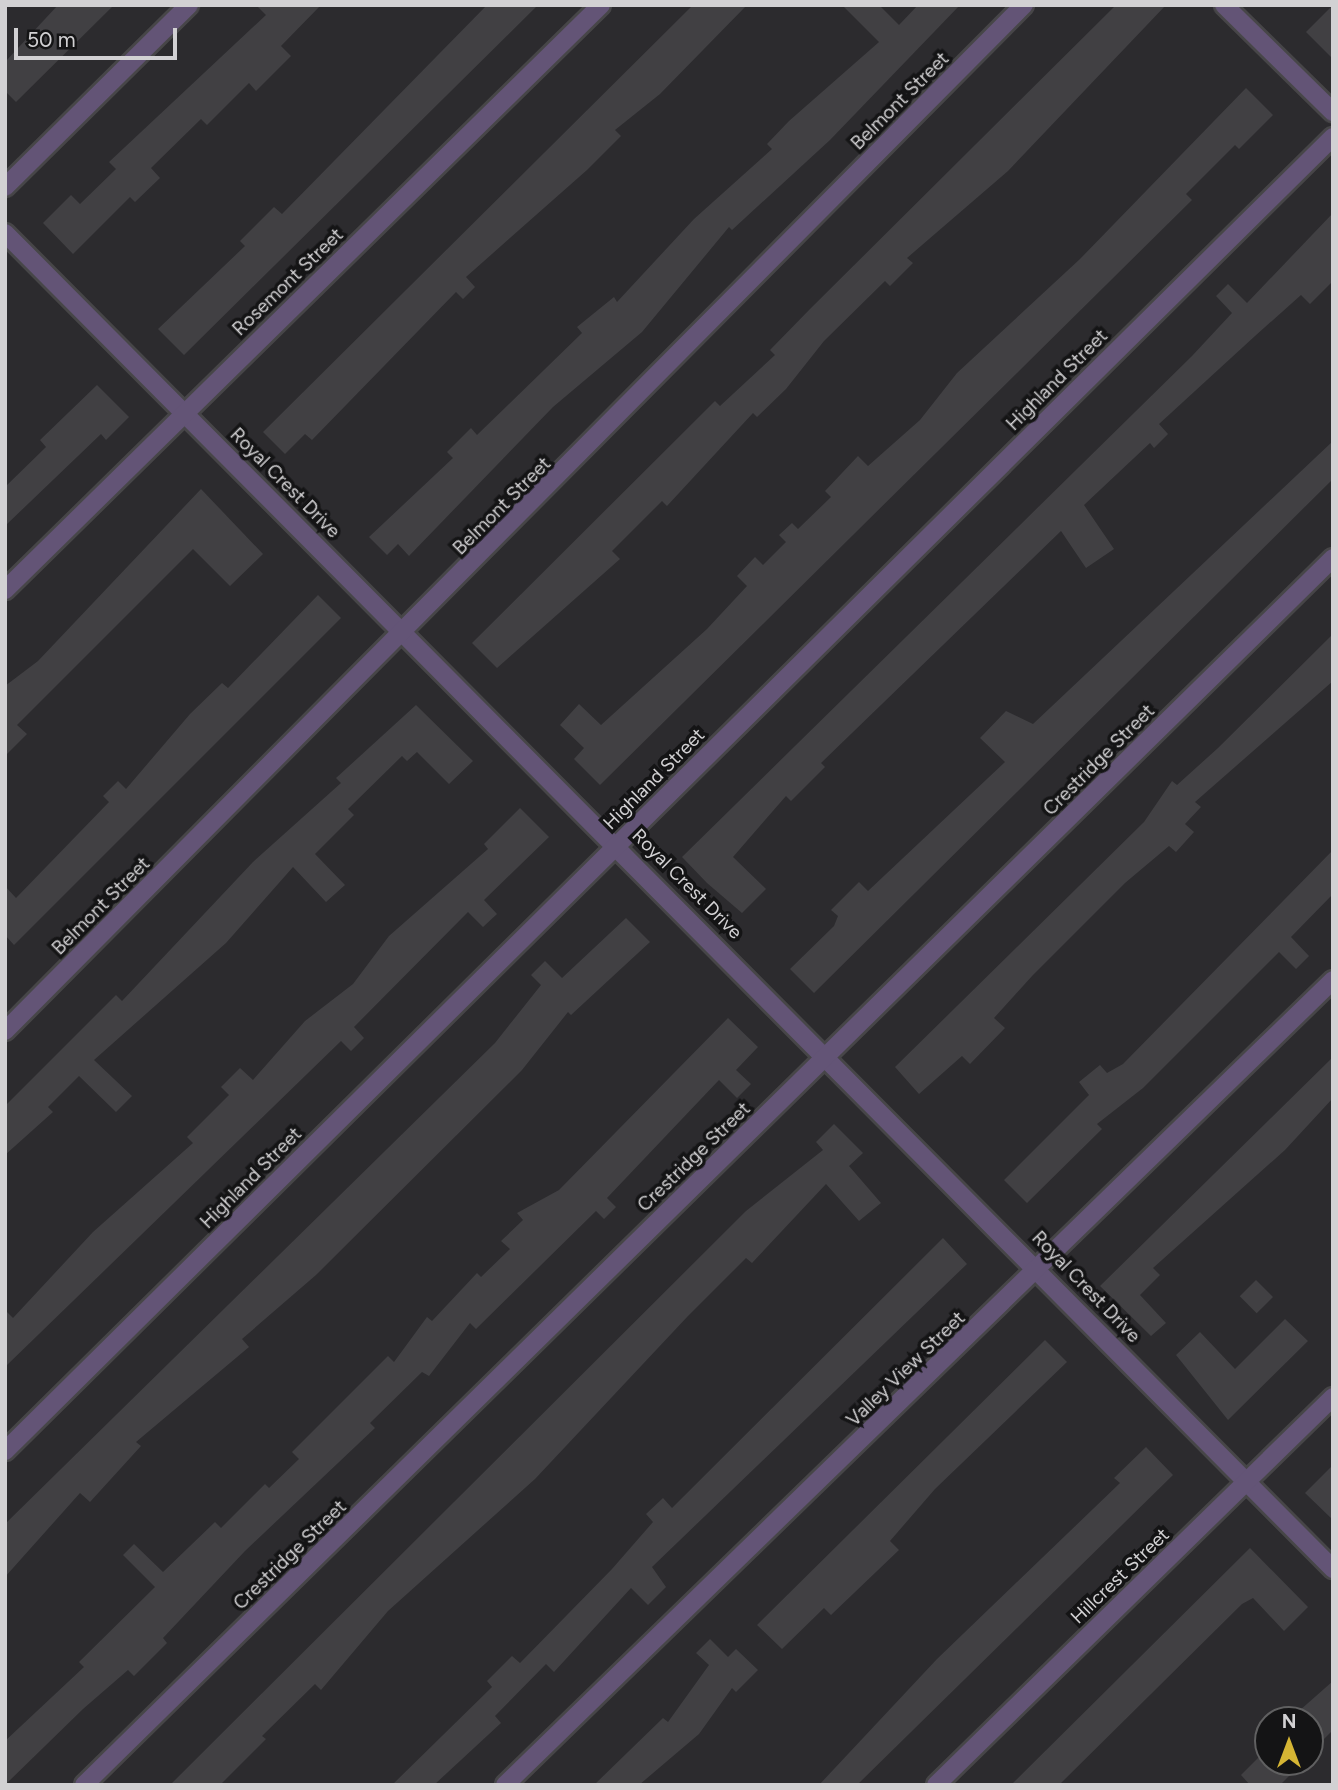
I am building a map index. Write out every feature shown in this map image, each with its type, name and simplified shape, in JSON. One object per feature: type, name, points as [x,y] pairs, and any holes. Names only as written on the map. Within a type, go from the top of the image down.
[{"type":"street","points":[[5,187],[189,5]]},
{"type":"street","name":"Rosemont Street","points":[[5,590],[601,5]]},
{"type":"street","name":"Belmont Street","points":[[5,1031],[406,633],[1024,5]]},
{"type":"street","points":[[1224,5],[1333,112]]},
{"type":"street","name":"Highland Street","points":[[5,1451],[1333,137]]},
{"type":"street","name":"Royal Crest Drive","points":[[5,233],[618,844],[1333,1569]]},
{"type":"street","name":"Crestridge Street","points":[[84,1785],[1333,558]]},
{"type":"street","name":"Valley View Street","points":[[505,1785],[1039,1269],[1333,980]]},
{"type":"street","name":"Hillcrest Street","points":[[936,1785],[1333,1397]]},
{"type":"building","points":[[58,5],[114,5],[16,102],[5,91],[5,62]]},
{"type":"building","points":[[256,5],[321,5],[281,46],[291,56],[256,91],[249,83],[207,125],[201,119],[151,168],[160,178],[135,202],[130,197],[73,254],[43,223],[71,195],[80,204],[116,169],[109,162],[266,15]]},
{"type":"building","points":[[487,5],[538,5],[184,355],[158,329],[245,246],[240,241],[274,207],[282,214]]},
{"type":"building","points":[[693,5],[747,5],[660,94],[615,130],[621,136],[587,170],[466,277],[475,287],[463,299],[456,292],[312,440],[305,434],[285,454],[263,432]]},
{"type":"building","points":[[842,5],[879,5],[899,25],[918,5],[960,5],[830,140],[732,230],[729,227],[642,332],[553,407],[409,556],[398,544],[387,555],[369,537],[453,458],[447,452],[471,428],[477,435],[582,333],[577,327],[614,297],[617,302],[694,219],[772,149],[767,144],[789,121],[879,42]]},
{"type":"building","points":[[1116,5],[1166,5],[1008,171],[907,258],[913,263],[890,286],[885,281],[824,341],[786,389],[757,417],[753,413],[667,506],[662,501],[612,551],[620,559],[497,668],[472,643],[715,401],[720,406],[775,355],[770,350]]},
{"type":"building","points":[[1333,5],[1333,59],[1306,32]]},
{"type":"building","points":[[1246,88],[1273,115],[1239,149],[1235,145],[1186,194],[1192,200],[600,785],[574,759],[584,748],[560,725],[579,704],[601,725],[707,629],[747,586],[737,576],[755,557],[763,565],[786,542],[779,535],[792,523],[798,529],[831,497],[825,491],[858,456],[868,466],[920,420],[957,373],[1080,259]]},
{"type":"building","points":[[1333,213],[1333,281],[1310,304],[1301,295],[1255,336],[1159,424],[1168,434],[1154,448],[1150,443],[1084,505],[1114,549],[1086,568],[1061,531],[821,763],[825,767],[791,801],[786,796],[733,857],[766,889],[742,913],[707,883],[682,857],[1192,356],[1232,313],[1216,296],[1228,284],[1247,303]]},
{"type":"building","points":[[97,385],[129,417],[106,440],[101,434],[5,526],[5,487],[46,447],[40,440]]},
{"type":"building","points":[[1333,441],[1333,479],[814,993],[790,969],[834,926],[838,916],[831,910],[859,882],[868,891],[1005,762],[980,738],[1006,711],[1033,724]]},
{"type":"building","points":[[201,489],[263,554],[230,586],[193,549],[17,725],[27,734],[5,756],[5,686],[38,661]]},
{"type":"building","points":[[318,595],[341,618],[14,945],[5,935],[5,886],[16,898],[109,802],[103,796],[118,781],[126,789],[190,714],[222,683],[228,688]]},
{"type":"building","points":[[1333,634],[1333,681],[1195,802],[1201,807],[1185,824],[1194,832],[1176,852],[1169,846],[1125,883],[1033,975],[994,1018],[1005,1028],[970,1064],[962,1056],[919,1094],[895,1067],[1144,822],[1172,781],[1177,785],[1218,748]]},
{"type":"building","points":[[416,705],[473,761],[449,784],[417,752],[407,761],[402,756],[348,809],[354,815],[315,854],[345,885],[326,902],[293,867],[226,943],[94,1060],[132,1096],[116,1112],[79,1076],[48,1107],[53,1112],[5,1155],[5,1106],[116,995],[122,1001],[253,862],[341,783],[336,778]]},
{"type":"building","points":[[520,808],[549,837],[484,900],[497,914],[483,927],[468,912],[354,1027],[364,1038],[351,1051],[341,1041],[5,1367],[5,1310],[13,1318],[93,1232],[193,1143],[187,1137],[229,1095],[221,1087],[240,1068],[253,1080],[305,1021],[353,984],[389,936],[488,849],[484,844]]},
{"type":"building","points":[[1333,850],[1333,894],[1291,937],[1309,956],[1296,969],[1279,952],[1143,1088],[1097,1124],[1102,1129],[1027,1203],[1004,1180],[1089,1095],[1079,1082],[1100,1065],[1107,1073],[1123,1064]]},
{"type":"building","points":[[626,918],[650,942],[571,1015],[568,1012],[522,1070],[316,1275],[242,1339],[249,1347],[136,1442],[141,1446],[90,1502],[80,1493],[5,1577],[5,1524],[495,1043],[541,985],[531,975],[545,961],[562,978]]},
{"type":"building","points":[[728,1018],[758,1047],[736,1070],[751,1084],[737,1098],[719,1080],[607,1198],[616,1207],[604,1219],[596,1211],[476,1329],[470,1323],[429,1376],[422,1372],[370,1423],[375,1428],[245,1551],[163,1638],[167,1643],[134,1676],[128,1670],[83,1709],[5,1785],[5,1741],[84,1667],[79,1662],[155,1587],[123,1555],[134,1544],[163,1572],[215,1522],[221,1528],[265,1484],[269,1488],[299,1459],[292,1452],[388,1356],[394,1362],[427,1317],[432,1321],[477,1273],[481,1277],[510,1249],[501,1241],[523,1220],[517,1213],[559,1190]]},
{"type":"building","points":[[1333,1057],[1333,1098],[1285,1150],[1153,1268],[1160,1275],[1140,1295],[1166,1323],[1151,1336],[1100,1286]]},
{"type":"building","points":[[834,1124],[863,1153],[849,1166],[881,1203],[859,1221],[826,1184],[752,1263],[746,1258],[688,1316],[535,1479],[388,1611],[321,1690],[315,1684],[262,1736],[266,1739],[220,1785],[170,1785],[746,1211],[823,1150],[816,1142]]},
{"type":"building","points":[[943,1238],[967,1264],[652,1567],[666,1587],[648,1605],[631,1588],[554,1672],[546,1664],[495,1716],[501,1723],[434,1785],[392,1785],[492,1687],[487,1681],[512,1656],[520,1663],[612,1569],[653,1522],[646,1514],[663,1498],[672,1508]]},
{"type":"building","points":[[1256,1280],[1273,1297],[1257,1313],[1240,1296]]},
{"type":"building","points":[[1285,1319],[1308,1341],[1228,1420],[1176,1355],[1200,1332],[1235,1369]]},
{"type":"building","points":[[1045,1340],[1067,1362],[935,1489],[890,1541],[899,1550],[831,1615],[824,1608],[782,1649],[757,1625]]},
{"type":"building","points":[[1146,1447],[1173,1475],[857,1785],[819,1785],[937,1659],[1120,1483],[1114,1478]]},
{"type":"building","points":[[1333,1465],[1333,1520],[1305,1493]]},
{"type":"building","points":[[1250,1548],[1308,1607],[1284,1631],[1253,1598],[1242,1604],[1059,1785],[1011,1785]]},
{"type":"building","points":[[710,1639],[728,1657],[736,1649],[758,1670],[736,1692],[732,1688],[699,1734],[639,1785],[594,1785],[663,1718],[668,1722],[709,1665],[696,1653]]},
{"type":"building","points":[[1333,1681],[1333,1730],[1324,1739],[1324,1706],[1305,1706]]},
{"type":"building","points":[[1254,1762],[1254,1776],[1289,1776],[1280,1785],[1250,1785],[1241,1775]]}]
